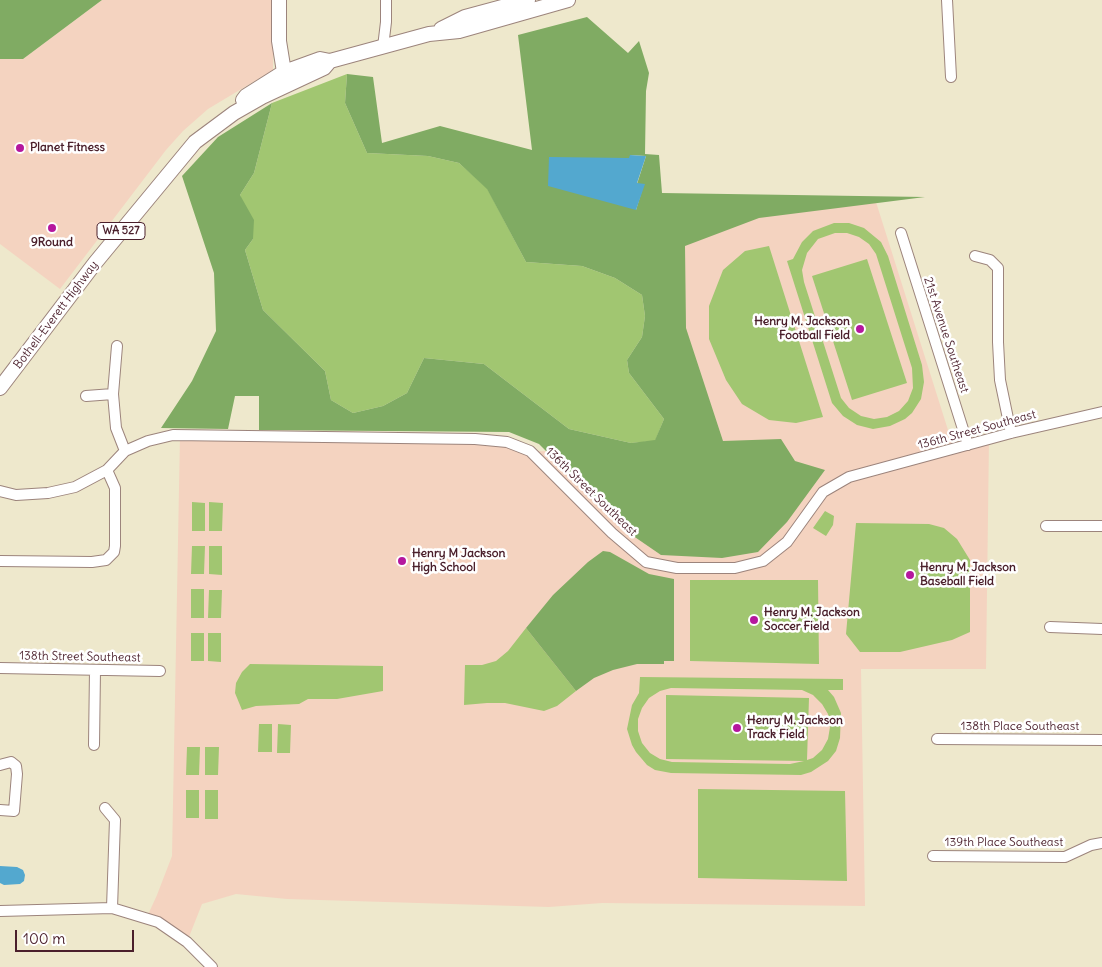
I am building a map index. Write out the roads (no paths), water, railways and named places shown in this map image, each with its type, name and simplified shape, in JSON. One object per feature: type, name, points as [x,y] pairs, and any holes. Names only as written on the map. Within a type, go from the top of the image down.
[{"type":"main road","points":[[262,97],[284,72],[279,41],[279,0]]},
{"type":"main road","name":"Bothell-Everett Highway","points":[[234,113],[246,96],[284,72],[320,59],[330,61],[429,34],[465,17],[528,0]]},
{"type":"main road","name":"Bothell-Everett Highway","points":[[429,34],[459,31],[568,0]]},
{"type":"main road","name":"Bothell-Everett Highway","points":[[0,388],[95,263],[195,142],[234,113],[262,97],[324,68],[330,61]]},
{"type":"street","points":[[383,47],[386,0]]},
{"type":"street","points":[[947,0],[951,77]]},
{"type":"street","name":"21st Avenue Southeast","points":[[901,233],[968,445]]},
{"type":"street","points":[[975,256],[990,260],[998,268],[1000,380],[1010,433]]},
{"type":"street","points":[[118,346],[114,394],[116,428],[126,451]]},
{"type":"street","points":[[86,396],[114,394]]},
{"type":"street","name":"136th Street Southeast","points":[[0,491],[16,494],[48,493],[75,487],[107,470],[126,451],[148,441],[173,435],[507,442],[530,451],[612,533],[646,562],[677,568],[735,568],[763,561],[787,542],[824,492],[850,477],[1010,433],[1102,412]]},
{"type":"street","points":[[0,560],[92,562],[106,560],[114,552],[115,546],[114,488],[107,470]]},
{"type":"street","points":[[1046,526],[1102,526]]},
{"type":"street","points":[[1050,627],[1102,629]]},
{"type":"street","name":"138th Street Southeast","points":[[0,668],[160,671]]},
{"type":"street","points":[[94,745],[95,670]]},
{"type":"street","name":"138th Place Southeast","points":[[937,739],[1102,740]]},
{"type":"street","points":[[0,765],[11,762],[16,766],[17,774],[14,810],[0,810]]},
{"type":"street","points":[[105,808],[115,820],[112,908]]},
{"type":"street","name":"139th Place Southeast","points":[[933,856],[1065,857],[1091,845],[1102,843]]},
{"type":"street","points":[[0,911],[112,908],[158,922],[186,942],[212,967]]},
{"type":"water","points":[[630,155],[646,156],[637,183],[645,184],[636,210],[548,186],[549,157],[629,158]]},
{"type":"water","points":[[0,866],[17,867],[23,870],[25,875],[24,881],[20,884],[4,885],[0,883]]},
{"type":"place","name":"Planet Fitness","points":[[20,148]]},
{"type":"place","name":"9Round","points":[[52,228]]},
{"type":"place","name":"Henry M. Jackson Football Field","points":[[860,329]]},
{"type":"place","name":"Henry M Jackson High School","points":[[402,561]]},
{"type":"place","name":"Henry M. Jackson Baseball Field","points":[[910,575]]},
{"type":"place","name":"Henry M. Jackson Soccer Field","points":[[754,620]]},
{"type":"place","name":"Henry M. Jackson Track Field","points":[[737,728]]}]
